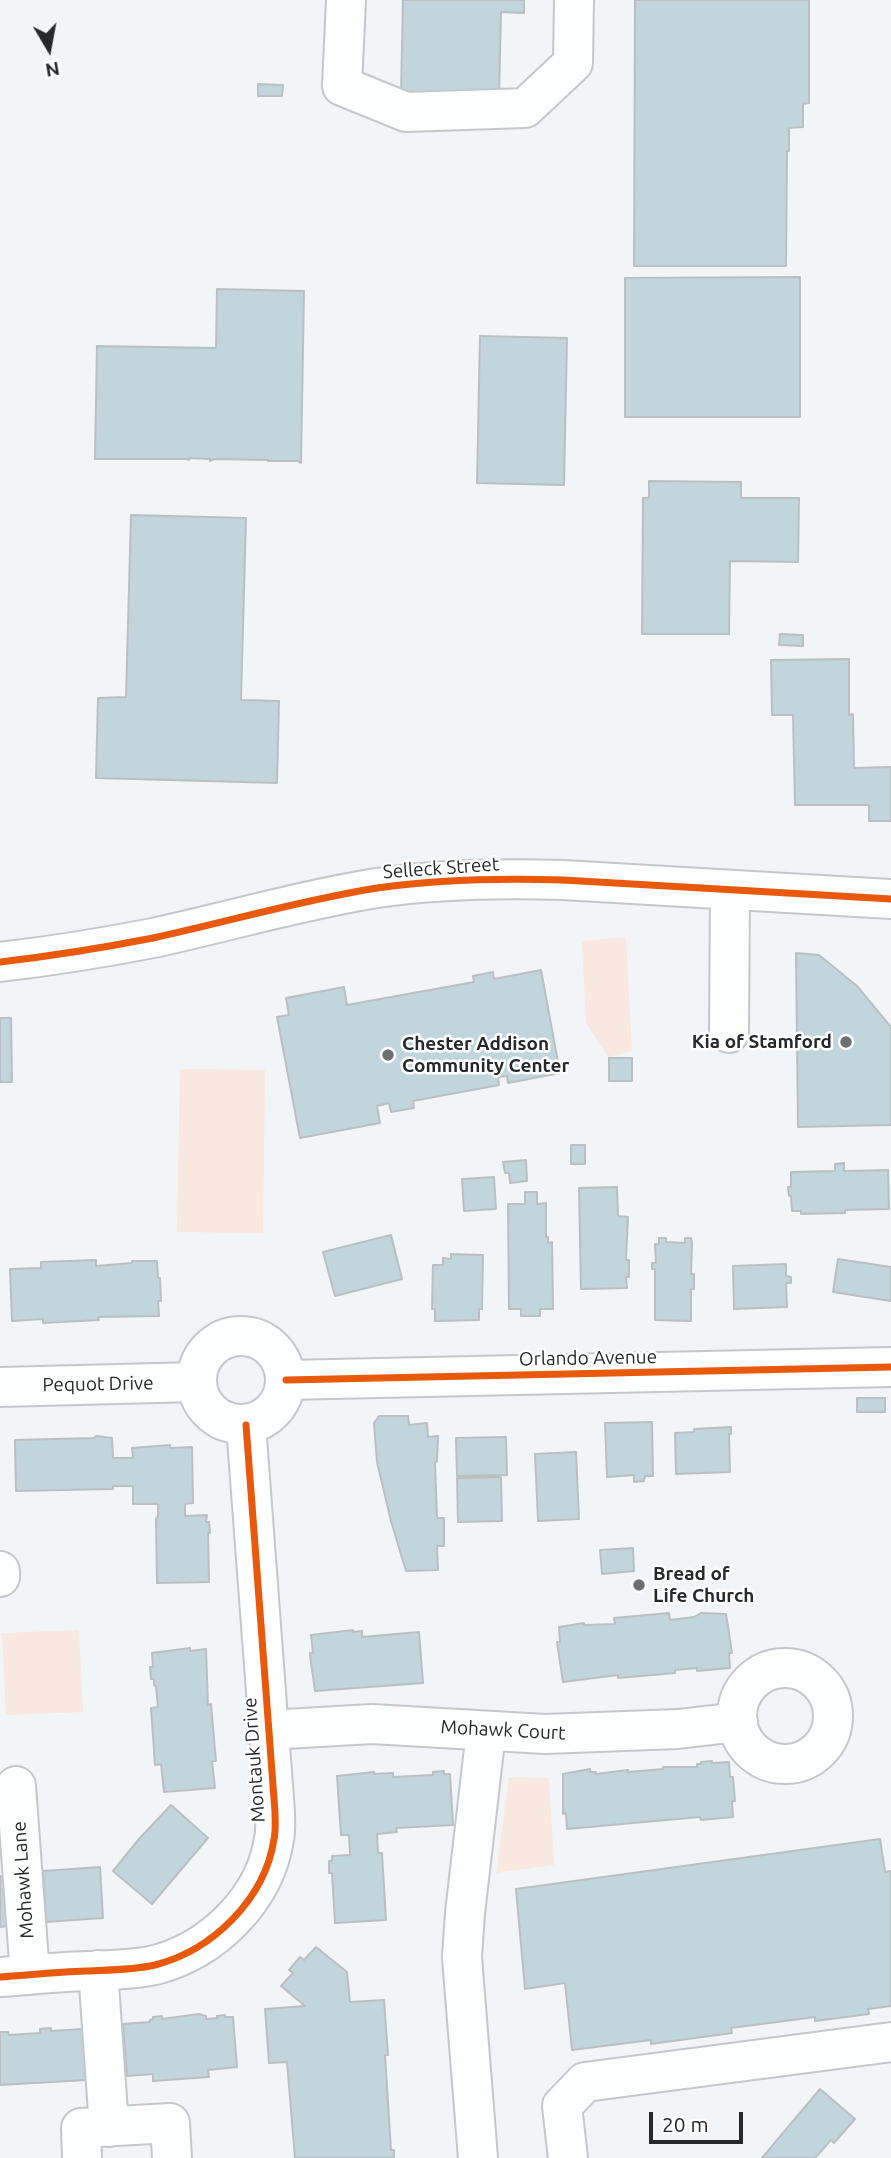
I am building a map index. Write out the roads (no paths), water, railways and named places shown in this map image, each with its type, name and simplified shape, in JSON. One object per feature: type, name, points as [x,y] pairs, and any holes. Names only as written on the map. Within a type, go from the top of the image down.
[{"type":"street","points":[[346,0],[342,86],[406,113],[525,108],[573,63],[574,0]]},
{"type":"street","name":"Selleck Street","points":[[0,961],[153,938],[346,894],[448,880],[523,878],[891,899]]},
{"type":"street","points":[[729,1033],[730,891]]},
{"type":"street","points":[[249,1336],[268,1345],[281,1360],[286,1380],[281,1401],[267,1417],[246,1425],[228,1423],[212,1414],[200,1400],[196,1382],[200,1363],[211,1347],[229,1337],[249,1336]]},
{"type":"street","name":"Orlando Avenue","points":[[286,1380],[891,1367]]},
{"type":"street","name":"Pequot Drive","points":[[0,1387],[196,1382]]},
{"type":"street","name":"Montauk Drive","points":[[15,1976],[155,1965],[186,1953],[208,1941],[242,1909],[262,1876],[274,1839],[275,1812],[246,1425]]},
{"type":"street","points":[[0,1571],[0,1577]]},
{"type":"street","name":"Mohawk Court","points":[[268,1730],[372,1724],[545,1734],[678,1728],[738,1722]]},
{"type":"street","points":[[478,2158],[462,1957],[486,1732]]},
{"type":"street","name":"Mohawk Lane","points":[[15,1976],[16,1786]]},
{"type":"street","points":[[99,1970],[109,2127]]},
{"type":"street","points":[[568,2158],[562,2106],[585,2082],[891,2042]]},
{"type":"street","points":[[82,2158],[81,2128],[170,2123],[172,2158]]},
{"type":"place","name":"Kia of Stamford","points":[[846,1042]]},
{"type":"place","name":"Chester Addison Community Center","points":[[388,1055]]},
{"type":"place","name":"Bread of Life Church","points":[[639,1585]]}]
